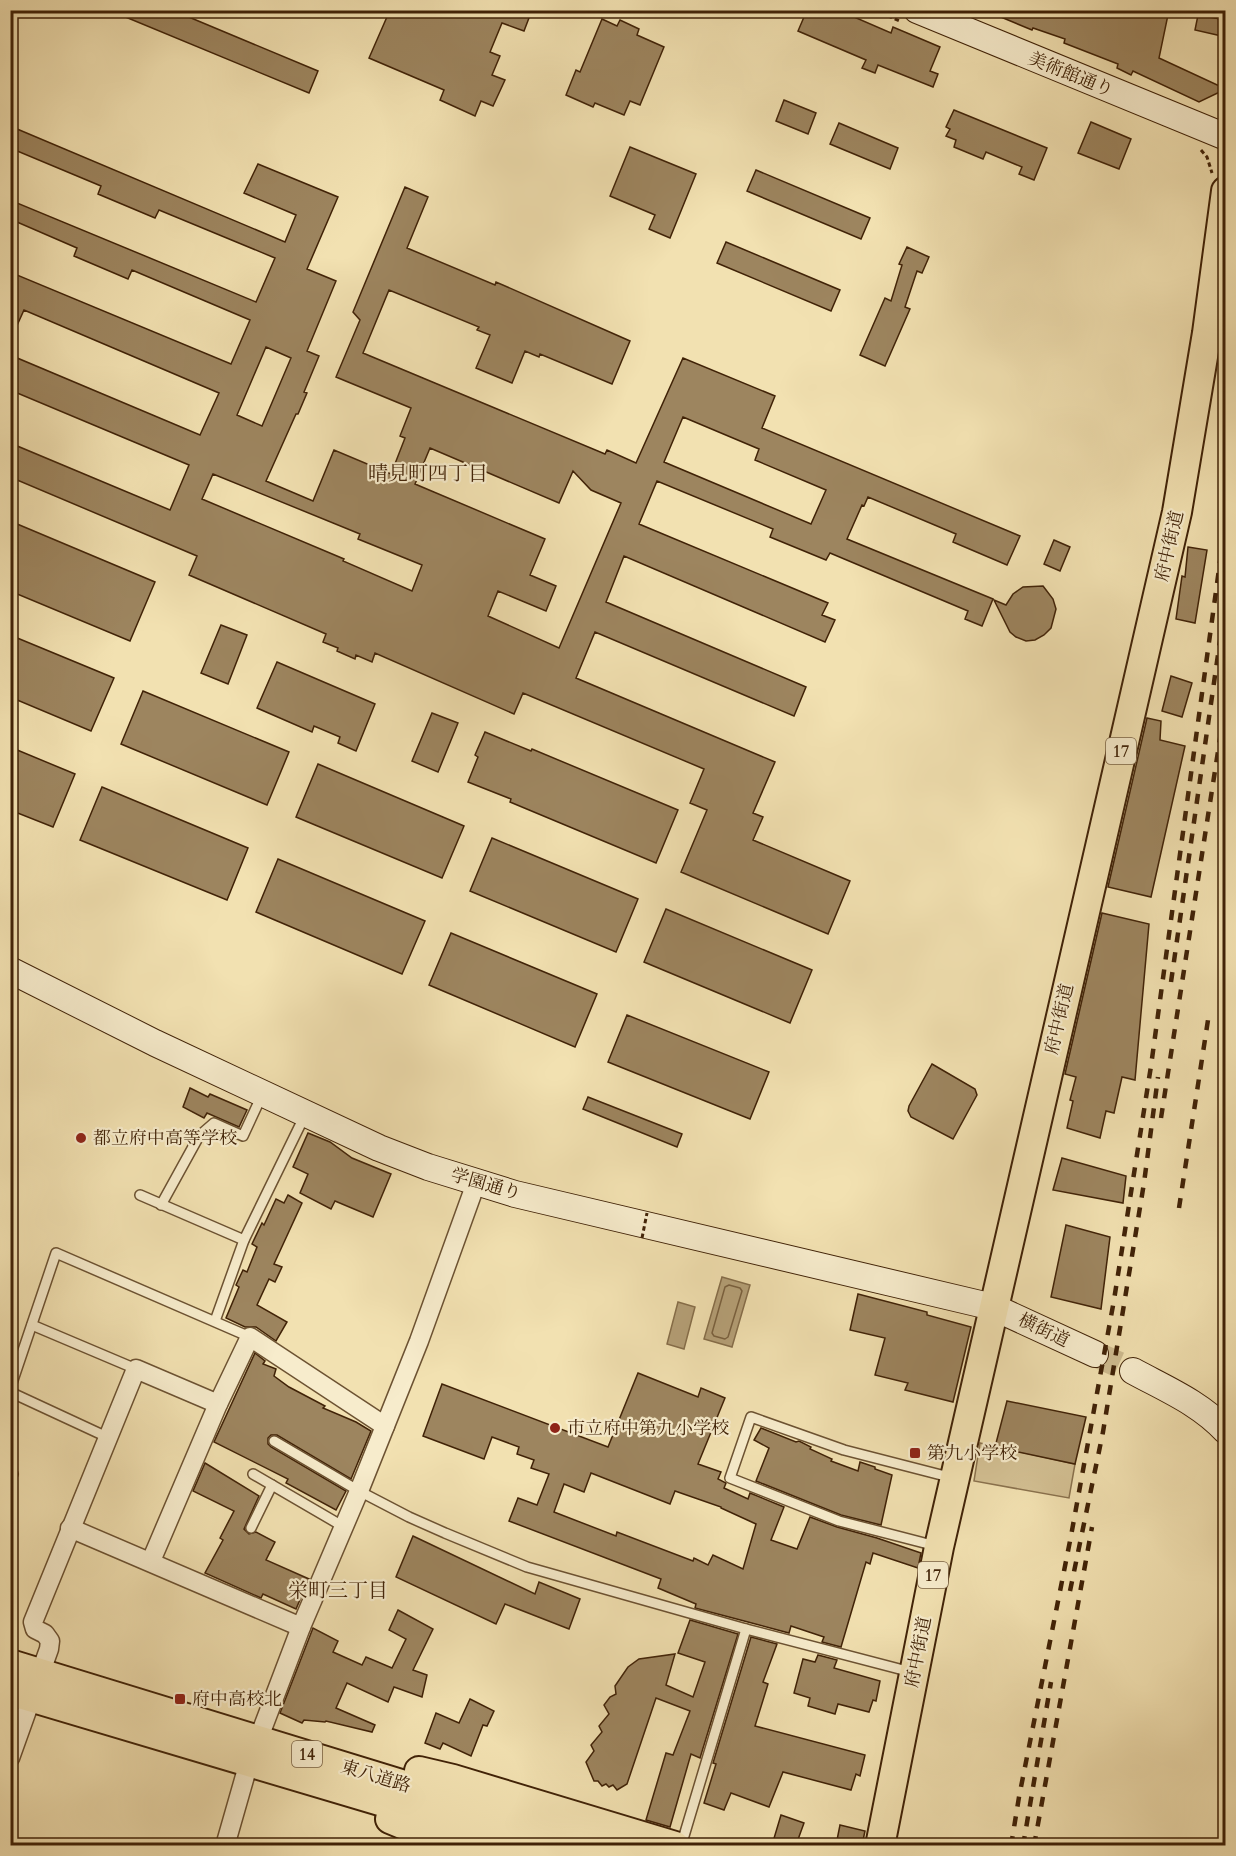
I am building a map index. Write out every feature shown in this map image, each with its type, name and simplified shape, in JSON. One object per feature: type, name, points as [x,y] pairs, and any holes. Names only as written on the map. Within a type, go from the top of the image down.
[{"type":"main road","name":"府中街道","points":[[880,1845],[939,1547],[1177,512],[1207,333],[1219,182]]},
{"type":"main road","name":"東八道路","points":[[10,1664],[28,1688],[196,1746],[253,1751]]},
{"type":"main road","name":"東八道路","points":[[28,1688],[100,1692],[253,1751],[603,1845]]},
{"type":"main road","points":[[100,1692],[90,1694],[89,1702],[154,1725],[196,1746]]},
{"type":"main road","name":"東八道路","points":[[297,1763],[531,1845]]},
{"type":"main road","name":"14","points":[[297,1763],[388,1819],[455,1845]]},
{"type":"main road","name":"14","points":[[297,1763],[406,1768],[453,1779],[675,1845]]},
{"type":"street","name":"美術館通り","points":[[910,17],[1226,136]]},
{"type":"street","name":"学園通り","points":[[10,970],[126,1029],[305,1114],[396,1155],[476,1183],[993,1307]]},
{"type":"street","points":[[225,1845],[253,1751],[301,1627],[386,1426],[476,1183]]},
{"type":"street","name":"横街道","points":[[993,1307],[1095,1354]]},
{"type":"street","points":[[151,1561],[218,1404],[250,1337],[386,1426]]},
{"type":"street","points":[[10,1758],[28,1688],[50,1641],[45,1634],[36,1629],[33,1622],[136,1369],[218,1404]]},
{"type":"street","points":[[1133,1371],[1198,1406],[1226,1431]]},
{"type":"street","points":[[70,1528],[301,1627]]},
{"type":"lane","points":[[161,1205],[199,1136],[214,1123],[243,1136],[263,1094]]},
{"type":"lane","points":[[215,1321],[244,1240],[305,1114]]},
{"type":"lane","points":[[140,1195],[244,1240]]},
{"type":"lane","points":[[107,1437],[10,1391],[56,1253],[250,1337]]},
{"type":"lane","points":[[32,1325],[136,1369]]},
{"type":"lane","points":[[939,1547],[839,1521],[730,1478],[751,1417],[844,1450],[955,1478]]},
{"type":"lane","points":[[273,1441],[359,1491],[445,1533],[527,1567],[746,1629],[914,1672]]},
{"type":"lane","points":[[10,1473],[13,1473],[10,1479]]},
{"type":"lane","points":[[253,1474],[344,1527]]},
{"type":"lane","points":[[251,1528],[272,1485]]},
{"type":"lane","points":[[681,1845],[746,1629]]},
{"type":"path","points":[[874,10],[910,17]]},
{"type":"path","points":[[1199,148],[1207,157],[1219,182]]},
{"type":"path","points":[[642,1238],[647,1213]]},
{"type":"shaded area","points":[[980,1443],[1075,1464],[1069,1498],[974,1481]]},
{"type":"water","points":[[722,1277],[750,1285],[732,1347],[704,1339]]},
{"type":"water","points":[[678,1302],[695,1307],[684,1349],[667,1344]]},
{"type":"building","points":[[172,10],[318,71],[309,93],[111,11]]},
{"type":"building","points":[[390,10],[532,10],[524,31],[502,23],[490,52],[500,56],[492,75],[505,80],[493,106],[481,101],[475,116],[440,100],[444,90],[369,58]]},
{"type":"building","points":[[807,10],[838,10],[891,33],[893,27],[940,47],[930,71],[938,74],[933,87],[878,65],[875,73],[862,68],[866,60],[798,31]]},
{"type":"building","points":[[984,10],[1169,10],[1159,58],[1226,89],[1199,102],[1133,71],[1131,75],[1117,68],[1118,64],[1064,43],[1065,39],[1033,28],[1032,30]]},
{"type":"building","points":[[1198,15],[1226,20],[1226,37],[1195,30]]},
{"type":"building","points":[[602,19],[617,26],[620,20],[639,29],[637,35],[664,47],[640,105],[630,101],[624,115],[595,103],[593,107],[566,95],[576,70],[580,72]]},
{"type":"building","points":[[784,100],[816,113],[808,134],[776,121]]},
{"type":"building","points":[[954,110],[1047,148],[1034,180],[1019,174],[1022,167],[986,152],[983,159],[954,147],[956,140],[946,136],[950,129],[946,127]]},
{"type":"building","points":[[1091,122],[1131,139],[1119,169],[1078,153]]},
{"type":"building","points":[[839,123],[898,148],[890,169],[830,144]]},
{"type":"building","points":[[10,126],[285,242],[296,215],[244,193],[258,164],[338,197],[307,269],[336,281],[307,351],[319,356],[304,392],[307,393],[266,481],[313,501],[334,450],[391,474],[405,438],[400,436],[411,408],[336,377],[360,320],[353,312],[405,187],[428,197],[407,248],[495,285],[496,282],[630,341],[612,384],[540,354],[539,357],[525,351],[512,383],[476,368],[490,335],[477,330],[479,327],[389,290],[363,353],[605,454],[607,450],[636,463],[683,358],[775,396],[762,428],[1020,536],[1007,565],[953,542],[956,534],[868,497],[847,539],[993,599],[982,626],[965,619],[968,611],[830,553],[826,560],[770,537],[773,529],[657,481],[639,524],[828,603],[822,615],[835,620],[825,642],[624,556],[606,602],[806,687],[794,716],[595,632],[576,678],[775,762],[753,813],[763,817],[753,840],[850,881],[828,934],[681,872],[707,810],[690,803],[704,769],[523,693],[514,714],[375,653],[372,662],[356,655],[355,659],[323,642],[326,634],[189,575],[197,556],[10,477],[10,443],[170,510],[189,465],[10,390],[10,355],[200,435],[219,393],[24,310],[10,341],[10,272],[231,364],[250,320],[132,270],[128,279],[74,256],[77,248],[10,219],[10,200],[256,302],[275,258],[159,210],[155,218],[98,194],[101,186],[10,148]],"holes":[[[266,347],[291,358],[262,426],[237,415]],[[683,417],[759,449],[755,460],[826,490],[811,524],[664,462]],[[430,448],[559,503],[573,471],[591,490],[621,503],[559,648],[488,616],[498,591],[546,611],[556,586],[530,575],[545,539],[415,484]],[[213,474],[360,534],[358,539],[422,565],[412,591],[343,561],[344,559],[202,499]]]},
{"type":"building","points":[[630,147],[696,174],[670,238],[649,229],[655,215],[610,196]]},
{"type":"building","points":[[756,170],[870,218],[861,239],[747,191]]},
{"type":"building","points":[[726,242],[840,290],[831,311],[717,263]]},
{"type":"building","points":[[907,247],[929,257],[922,273],[917,271],[905,307],[910,309],[885,366],[860,355],[885,298],[891,301],[902,265],[899,264]]},
{"type":"building","points":[[10,521],[155,582],[130,641],[10,591]]},
{"type":"building","points":[[1054,540],[1070,547],[1060,571],[1044,564]]},
{"type":"building","points":[[1188,547],[1207,550],[1195,623],[1176,619],[1182,576],[1185,577]]},
{"type":"building","points":[[1043,586],[1053,599],[1056,609],[1051,628],[1035,640],[1026,641],[1016,637],[1010,632],[994,600],[1006,605],[1013,594],[1023,587]]},
{"type":"building","points":[[221,625],[247,635],[228,684],[201,673]]},
{"type":"building","points":[[10,635],[114,678],[91,731],[10,697]]},
{"type":"building","points":[[277,662],[375,704],[356,751],[338,743],[340,737],[314,726],[312,732],[257,708]]},
{"type":"building","points":[[1171,676],[1192,683],[1182,717],[1162,711]]},
{"type":"building","points":[[143,691],[289,752],[267,805],[121,744]]},
{"type":"building","points":[[432,713],[458,723],[438,772],[412,761]]},
{"type":"building","points":[[1147,718],[1161,721],[1160,740],[1185,746],[1151,897],[1108,887]]},
{"type":"building","points":[[485,732],[531,751],[532,749],[678,810],[656,863],[468,782],[478,757],[475,755]]},
{"type":"building","points":[[10,747],[75,774],[53,827],[10,810]]},
{"type":"building","points":[[318,764],[464,826],[442,878],[296,817]]},
{"type":"building","points":[[102,787],[248,848],[227,900],[80,840]]},
{"type":"building","points":[[492,838],[638,899],[616,952],[470,891]]},
{"type":"building","points":[[278,859],[425,921],[402,974],[256,912]]},
{"type":"building","points":[[666,909],[812,970],[790,1023],[644,962]]},
{"type":"building","points":[[1102,913],[1149,924],[1135,1080],[1122,1077],[1114,1113],[1106,1111],[1100,1138],[1067,1128],[1073,1101],[1070,1100],[1076,1077],[1065,1074]]},
{"type":"building","points":[[451,933],[597,994],[575,1047],[429,985]]},
{"type":"building","points":[[627,1015],[769,1072],[750,1119],[608,1062]]},
{"type":"building","points":[[932,1064],[975,1089],[977,1095],[953,1139],[911,1117],[908,1111]]},
{"type":"building","points":[[190,1088],[208,1097],[210,1094],[247,1110],[239,1127],[207,1113],[204,1118],[183,1107]]},
{"type":"building","points":[[588,1097],[682,1134],[677,1147],[583,1109]]},
{"type":"building","points":[[308,1133],[330,1142],[352,1158],[391,1174],[373,1217],[335,1201],[331,1209],[300,1193],[308,1174],[293,1167]]},
{"type":"building","points":[[1062,1158],[1126,1176],[1123,1203],[1053,1190]]},
{"type":"building","points":[[288,1195],[302,1203],[274,1264],[282,1267],[275,1282],[269,1279],[257,1305],[287,1322],[276,1341],[256,1327],[245,1327],[226,1318],[239,1287],[236,1285],[243,1270],[247,1272],[257,1247],[252,1244],[262,1223],[264,1225],[276,1199],[284,1203]]},
{"type":"building","points":[[1066,1225],[1110,1237],[1101,1309],[1051,1297]]},
{"type":"building","points":[[858,1294],[927,1312],[927,1315],[971,1327],[953,1402],[905,1390],[908,1383],[875,1375],[885,1338],[850,1330]]},
{"type":"building","points":[[255,1353],[265,1361],[263,1364],[276,1369],[274,1376],[289,1387],[325,1406],[323,1408],[371,1431],[351,1479],[277,1435],[271,1435],[268,1438],[268,1444],[271,1447],[346,1491],[336,1510],[286,1483],[288,1479],[214,1442]]},
{"type":"building","points":[[638,1373],[698,1397],[701,1388],[725,1398],[698,1464],[721,1472],[718,1479],[726,1483],[724,1488],[748,1499],[750,1493],[784,1507],[771,1540],[797,1549],[810,1517],[921,1553],[918,1568],[873,1553],[870,1564],[866,1562],[841,1647],[822,1642],[824,1637],[791,1626],[789,1633],[695,1608],[696,1604],[658,1588],[661,1579],[509,1521],[518,1498],[537,1505],[549,1474],[531,1468],[534,1460],[517,1454],[519,1447],[492,1437],[484,1459],[423,1436],[442,1384],[608,1447]],"holes":[[[591,1473],[670,1504],[675,1491],[721,1507],[756,1524],[743,1569],[713,1555],[708,1565],[694,1558],[693,1561],[617,1532],[616,1536],[554,1512],[564,1484],[584,1492]]]},
{"type":"building","points":[[1007,1401],[1086,1417],[1075,1464],[995,1447]]},
{"type":"building","points":[[761,1428],[796,1442],[799,1441],[832,1459],[831,1461],[858,1471],[860,1462],[892,1475],[881,1525],[841,1515],[756,1481],[769,1448],[754,1440]]},
{"type":"building","points":[[205,1463],[259,1496],[244,1529],[249,1534],[256,1532],[275,1542],[266,1560],[309,1579],[296,1609],[263,1594],[261,1598],[205,1573],[223,1540],[220,1538],[234,1511],[193,1491]]},
{"type":"building","points":[[413,1536],[535,1594],[539,1582],[580,1599],[569,1629],[505,1604],[496,1624],[396,1577]]},
{"type":"building","points":[[398,1610],[433,1629],[413,1670],[427,1675],[422,1697],[394,1687],[388,1702],[347,1683],[336,1708],[375,1725],[372,1732],[326,1721],[304,1720],[302,1723],[280,1713],[313,1628],[338,1641],[333,1652],[362,1665],[366,1657],[392,1668],[406,1639],[389,1630]]},
{"type":"building","points":[[690,1620],[738,1634],[700,1758],[691,1754],[670,1827],[646,1820],[666,1753],[673,1755],[690,1711],[656,1698],[627,1784],[617,1790],[613,1785],[602,1786],[598,1781],[594,1781],[586,1762],[594,1751],[591,1745],[602,1732],[599,1726],[609,1714],[604,1705],[610,1697],[616,1694],[615,1686],[628,1667],[639,1659],[675,1654],[666,1685],[693,1697],[705,1662],[678,1653]]},
{"type":"building","points":[[751,1637],[777,1644],[763,1682],[768,1684],[755,1726],[865,1755],[860,1776],[856,1774],[851,1790],[783,1772],[769,1807],[731,1793],[724,1810],[704,1803],[716,1764],[713,1763]]},
{"type":"building","points":[[818,1655],[837,1660],[834,1668],[880,1681],[876,1701],[873,1700],[869,1712],[838,1704],[835,1714],[808,1706],[810,1698],[794,1693],[803,1659],[815,1662]]},
{"type":"building","points":[[470,1699],[494,1711],[487,1726],[483,1725],[471,1756],[443,1743],[440,1749],[425,1743],[436,1713],[459,1723]]},
{"type":"building","points":[[781,1815],[804,1823],[796,1845],[772,1845]]},
{"type":"building","points":[[840,1825],[865,1831],[862,1845],[836,1845]]},
{"type":"tunnel","points":[[1095,1354],[1133,1371]]},
{"type":"railway","points":[[1011,1846],[1114,1300],[1151,1066],[1226,518]]},
{"type":"railway","points":[[1171,982],[1226,599]]},
{"type":"railway","points":[[1161,1118],[1226,700]]},
{"type":"railway","points":[[1179,1208],[1208,1020]]},
{"type":"railway","points":[[1070,1591],[1103,1432],[1144,1183],[1158,1077]]},
{"type":"railway","points":[[1034,1846],[1092,1527]]},
{"type":"railway","points":[[1023,1846],[1051,1682]]},
{"type":"place","name":"都立府中高等学校","points":[[81,1138]]},
{"type":"place","name":"市立府中第九小学校","points":[[555,1428]]},
{"type":"place","name":"第九小学校","points":[[915,1453]]},
{"type":"place","name":"府中高校北","points":[[180,1699]]},
{"type":"district","name":"晴見町四丁目","points":[[428,473]]},
{"type":"district","name":"栄町三丁目","points":[[338,1590]]}]
